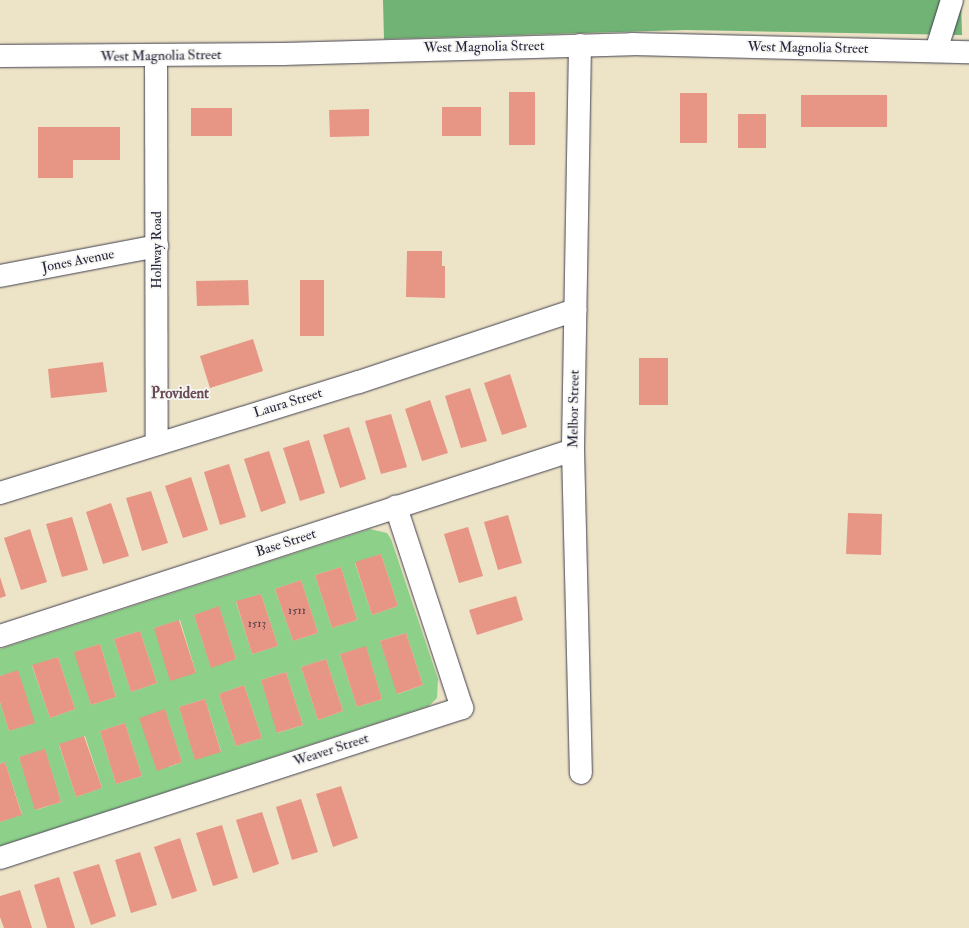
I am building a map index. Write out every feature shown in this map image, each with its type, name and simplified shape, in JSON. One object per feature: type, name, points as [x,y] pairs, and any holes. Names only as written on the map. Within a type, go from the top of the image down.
[{"type":"street","points":[[936,51],[952,0]]},
{"type":"street","name":"West Magnolia Street","points":[[0,56],[156,56],[580,45],[969,52]]},
{"type":"street","name":"Melbor Street","points":[[580,45],[573,450],[581,773]]},
{"type":"street","name":"Hollway Road","points":[[156,56],[157,444]]},
{"type":"street","name":"Jones Avenue","points":[[0,276],[157,246]]},
{"type":"street","name":"Laura Street","points":[[0,493],[359,382],[575,310]]},
{"type":"street","name":"Base Street","points":[[0,636],[573,450]]},
{"type":"street","name":"Weaver Street","points":[[0,858],[462,708],[396,507]]},
{"type":"green space","points":[[383,0],[961,0],[962,35],[686,30],[384,39]]},
{"type":"green space","points":[[370,529],[387,533],[391,539],[438,679],[437,698],[429,706],[0,846],[0,822],[22,814],[5,762],[0,764],[0,702],[9,731],[34,723],[18,671],[0,676],[0,649]],"holes":[[[381,554],[398,606],[372,615],[355,563]],[[341,567],[357,620],[332,628],[315,575]],[[301,580],[318,633],[293,641],[275,589]],[[261,594],[278,646],[252,654],[236,602]],[[219,607],[236,659],[211,667],[194,615]],[[180,620],[196,673],[154,628]],[[140,631],[157,683],[131,692],[114,639]],[[406,633],[423,685],[398,694],[380,641]],[[100,644],[116,697],[91,705],[75,652]],[[366,647],[382,699],[357,707],[340,654]],[[58,657],[75,709],[50,718],[32,666]],[[326,659],[343,711],[318,720],[301,667]],[[286,672],[303,725],[278,733],[261,680]],[[244,685],[262,738],[236,746],[219,694]],[[205,699],[221,751],[195,759],[179,707]],[[165,710],[182,762],[169,767]],[[125,723],[142,776],[116,784],[100,731]],[[85,736],[102,788],[76,797],[59,745]],[[45,750],[61,802],[36,810],[19,757]]]},
{"type":"building","points":[[509,92],[535,92],[535,145],[509,145]]},
{"type":"building","points":[[680,93],[707,93],[707,143],[680,143]]},
{"type":"building","points":[[801,95],[887,95],[887,127],[801,127]]},
{"type":"building","points":[[442,107],[481,107],[481,136],[442,136]]},
{"type":"building","points":[[191,108],[232,108],[232,136],[191,136]]},
{"type":"building","points":[[369,109],[369,136],[330,137],[329,110]]},
{"type":"building","points":[[738,114],[766,114],[766,148],[738,148]]},
{"type":"building","points":[[38,127],[120,127],[120,160],[73,160],[73,178],[38,178]]},
{"type":"building","points":[[407,251],[442,251],[442,266],[445,266],[445,298],[406,297]]},
{"type":"building","points":[[248,280],[249,305],[197,306],[196,281]]},
{"type":"building","points":[[300,280],[324,280],[324,336],[300,336]]},
{"type":"building","points":[[253,339],[263,371],[210,388],[200,356]]},
{"type":"building","points":[[639,358],[668,358],[668,405],[639,405]]},
{"type":"building","points":[[103,362],[107,392],[51,398],[48,369]]},
{"type":"building","points":[[510,374],[527,427],[502,435],[484,383]]},
{"type":"building","points":[[470,388],[487,441],[461,448],[445,396]]},
{"type":"building","points":[[430,400],[448,453],[422,461],[405,409]]},
{"type":"building","points":[[391,414],[407,467],[381,474],[365,421]]},
{"type":"building","points":[[349,427],[366,479],[340,488],[323,435]]},
{"type":"building","points":[[309,440],[325,493],[300,501],[283,448]]},
{"type":"building","points":[[269,451],[286,503],[261,512],[244,459]]},
{"type":"building","points":[[229,464],[246,517],[220,525],[204,472]]},
{"type":"building","points":[[191,477],[208,530],[183,538],[165,486]]},
{"type":"building","points":[[151,491],[168,543],[142,551],[126,498]]},
{"type":"building","points":[[111,503],[129,556],[103,564],[86,512]]},
{"type":"building","points":[[848,513],[882,514],[881,555],[846,554]]},
{"type":"building","points":[[508,515],[522,563],[498,570],[484,522]]},
{"type":"building","points":[[72,517],[88,570],[62,577],[46,524]]},
{"type":"building","points":[[468,527],[483,576],[459,583],[444,534]]},
{"type":"building","points":[[30,529],[47,582],[21,590],[4,538]]},
{"type":"building","points":[[381,554],[398,606],[372,615],[355,562]]},
{"type":"building","points":[[341,567],[357,620],[332,628],[315,575]]},
{"type":"building","points":[[0,577],[6,596],[0,598]]},
{"type":"building","points":[[301,580],[318,633],[293,641],[275,589]]},
{"type":"building","points":[[261,594],[278,646],[252,654],[236,601]]},
{"type":"building","points":[[516,596],[523,620],[477,635],[469,610]]},
{"type":"building","points":[[219,606],[236,659],[211,668],[194,615]]},
{"type":"building","points":[[179,620],[196,673],[170,681],[154,628]]},
{"type":"building","points":[[140,631],[157,683],[131,692],[114,639]]},
{"type":"building","points":[[406,633],[423,685],[397,694],[380,641]]},
{"type":"building","points":[[100,644],[116,697],[91,705],[74,652]]},
{"type":"building","points":[[366,646],[382,699],[357,707],[340,654]]},
{"type":"building","points":[[58,657],[75,709],[50,718],[32,665]]},
{"type":"building","points":[[326,659],[343,711],[318,720],[301,667]]},
{"type":"building","points":[[18,670],[35,723],[9,731],[0,702],[0,676]]},
{"type":"building","points":[[286,672],[303,725],[277,733],[261,680]]},
{"type":"building","points":[[244,685],[262,738],[236,746],[219,694]]},
{"type":"building","points":[[205,699],[221,752],[195,760],[179,707]]},
{"type":"building","points":[[165,709],[182,762],[157,771],[139,718]]},
{"type":"building","points":[[125,723],[142,776],[116,784],[100,731]]},
{"type":"building","points":[[84,736],[102,788],[76,797],[59,744]]},
{"type":"building","points":[[45,749],[61,802],[35,810],[19,757]]},
{"type":"building","points":[[5,762],[22,815],[0,822],[0,764]]},
{"type":"building","points":[[341,786],[358,838],[333,847],[316,794]]},
{"type":"building","points":[[301,799],[318,852],[292,860],[276,807]]},
{"type":"building","points":[[262,812],[279,864],[253,873],[236,820]]},
{"type":"building","points":[[222,825],[238,878],[213,886],[196,833]]},
{"type":"building","points":[[180,838],[197,891],[172,899],[154,847]]},
{"type":"building","points":[[140,852],[157,905],[131,913],[115,860]]},
{"type":"building","points":[[99,864],[116,916],[91,925],[73,872]]},
{"type":"building","points":[[59,877],[75,928],[47,928],[34,885]]},
{"type":"building","points":[[20,890],[32,928],[4,928],[0,917],[0,896]]},
{"type":"district","name":"Provident","points":[[180,394]]}]
